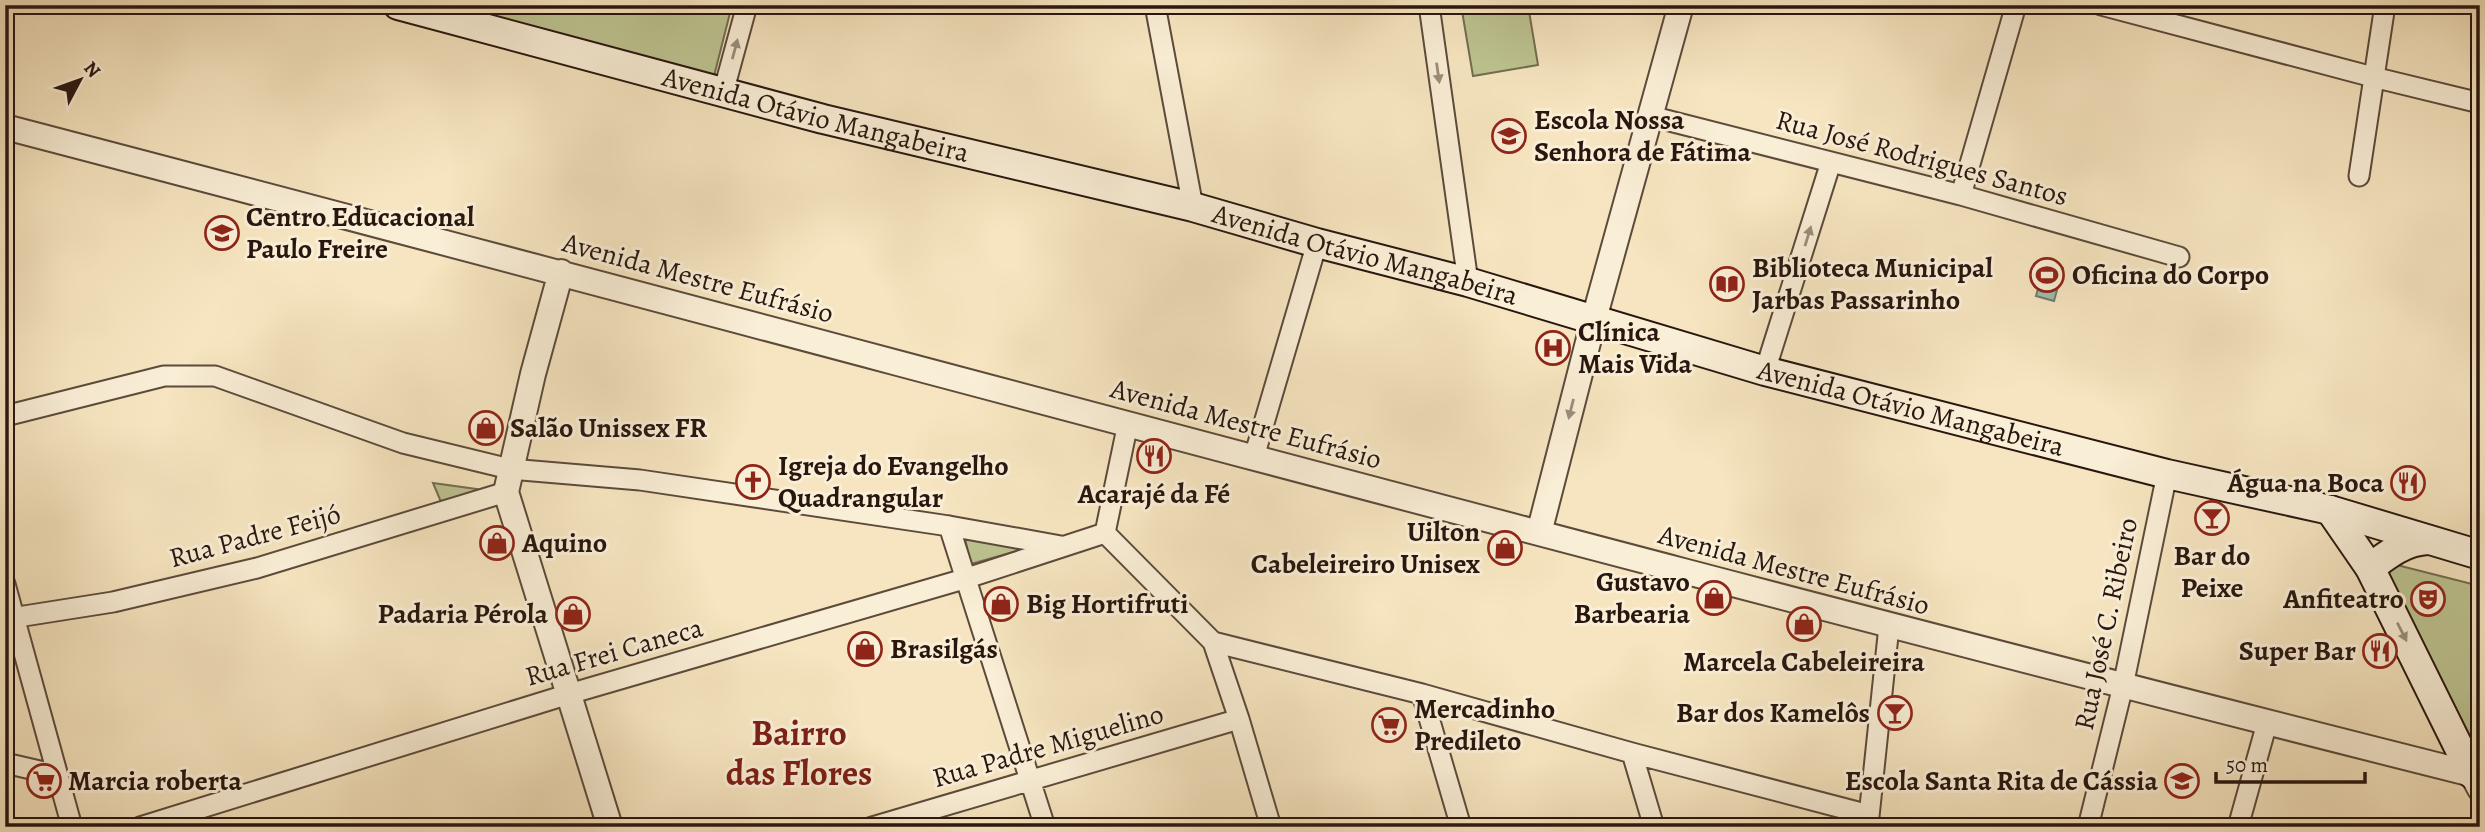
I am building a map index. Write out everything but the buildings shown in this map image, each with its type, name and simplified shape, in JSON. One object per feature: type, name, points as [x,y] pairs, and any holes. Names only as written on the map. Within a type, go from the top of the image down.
[{"type":"main road","name":"Avenida Otávio Mangabeira","points":[[398,5],[823,119],[1192,207],[1468,282],[1766,371],[2167,474],[2330,510],[2480,555]]},
{"type":"main road","points":[[2330,510],[2370,568],[2477,779]]},
{"type":"main road","points":[[2370,568],[2396,548],[2420,540],[2431,540]]},
{"type":"street","points":[[723,93],[747,5]]},
{"type":"street","points":[[1155,5],[1192,207]]},
{"type":"street","points":[[1429,5],[1468,282]]},
{"type":"street","points":[[1539,533],[1594,319],[1681,5]]},
{"type":"street","points":[[1961,195],[2015,5]]},
{"type":"street","points":[[2101,5],[2480,103]]},
{"type":"street","points":[[2359,176],[2385,5]]},
{"type":"street","name":"Rua José Rodrigues Santos","points":[[1650,116],[1961,195],[2179,257]]},
{"type":"street","name":"Avenida Mestre Eufrásio","points":[[5,127],[2477,779]]},
{"type":"street","points":[[1766,371],[1831,162]]},
{"type":"street","points":[[1254,457],[1317,243]]},
{"type":"street","points":[[561,272],[508,481],[610,827]]},
{"type":"street","points":[[5,416],[163,376],[215,376],[508,481],[640,480],[949,526],[1062,546]]},
{"type":"street","points":[[1129,423],[1105,533],[1213,642],[1271,827]]},
{"type":"street","name":"Rua José C. Ribeiro","points":[[2088,827],[2123,686],[2167,474]]},
{"type":"street","name":"Rua Padre Feijó","points":[[10,618],[113,602],[257,568],[508,481]]},
{"type":"street","points":[[949,526],[1045,827]]},
{"type":"street","name":"Rua Frei Caneca","points":[[141,827],[569,694],[964,579],[1105,533]]},
{"type":"street","points":[[5,584],[10,618],[72,827]]},
{"type":"street","points":[[1213,642],[1422,694],[1869,821],[1889,626]]},
{"type":"street","points":[[1422,694],[1461,827]]},
{"type":"street","name":"Rua Padre Miguelino","points":[[872,827],[1239,719]]},
{"type":"street","points":[[2238,827],[2267,723]]},
{"type":"street","points":[[1632,753],[1654,827]]},
{"type":"street","points":[[5,763],[57,775]]},
{"type":"green space","points":[[427,5],[732,5],[713,80]]},
{"type":"green space","points":[[1461,5],[1528,5],[1538,65],[1473,76]]},
{"type":"green space","points":[[433,483],[491,491],[444,509]]},
{"type":"green space","points":[[965,539],[1024,549],[971,564]]},
{"type":"green space","points":[[2393,564],[2480,586],[2480,766],[2380,577]]},
{"type":"shaded area","points":[[2045,263],[2063,268],[2054,301],[2036,296]]},
{"type":"place","name":"Escola Nossa Senhora de Fátima","points":[[1509,136]]},
{"type":"place","name":"Centro Educacional Paulo Freire","points":[[222,233]]},
{"type":"place","name":"Oficina do Corpo","points":[[2047,275]]},
{"type":"place","name":"Biblioteca Municipal Jarbas Passarinho","points":[[1727,284]]},
{"type":"place","name":"Clínica Mais Vida","points":[[1553,348]]},
{"type":"place","name":"Salão Unissex FR","points":[[486,428]]},
{"type":"place","name":"Acarajé da Fé","points":[[1154,456]]},
{"type":"place","name":"Igreja do Evangelho Quadrangular","points":[[753,482]]},
{"type":"place","name":"Água na Boca","points":[[2408,483]]},
{"type":"place","name":"Bar do Peixe","points":[[2212,518]]},
{"type":"place","name":"Aquino","points":[[497,543]]},
{"type":"place","name":"Uilton Cabeleireiro Unisex","points":[[1505,548]]},
{"type":"place","name":"Gustavo Barbearia","points":[[1714,598]]},
{"type":"place","name":"Anfiteatro","points":[[2428,599]]},
{"type":"place","name":"Big Hortifruti","points":[[1001,604]]},
{"type":"place","name":"Padaria Pérola","points":[[573,614]]},
{"type":"place","name":"Marcela Cabeleireira","points":[[1804,624]]},
{"type":"place","name":"Brasilgás","points":[[865,649]]},
{"type":"place","name":"Super Bar","points":[[2380,651]]},
{"type":"place","name":"Bar dos Kamelôs","points":[[1895,713]]},
{"type":"place","name":"Mercadinho Predileto","points":[[1389,725]]},
{"type":"place","name":"Marcia roberta","points":[[44,781]]},
{"type":"place","name":"Escola Santa Rita de Cássia","points":[[2182,781]]},
{"type":"district","name":"Bairro das Flores","points":[[799,753]]}]
